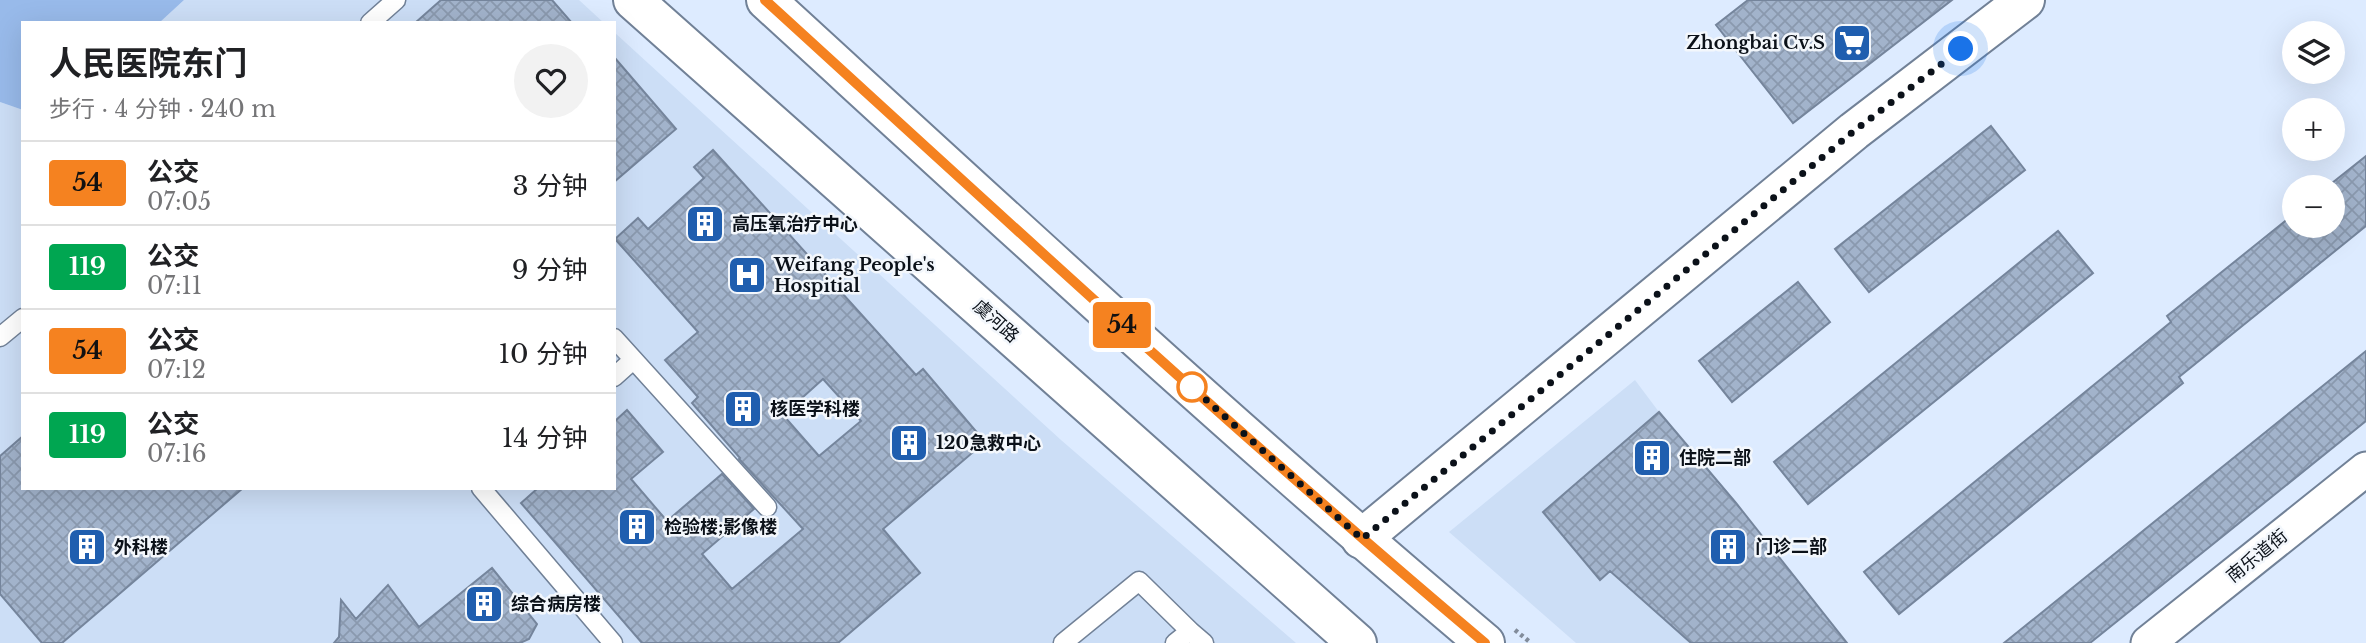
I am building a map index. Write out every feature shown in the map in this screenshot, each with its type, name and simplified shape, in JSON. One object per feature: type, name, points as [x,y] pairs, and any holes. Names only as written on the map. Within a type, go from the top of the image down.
[{"type":"main road","name":"虞河路","points":[[633,0],[1357,643]]},
{"type":"main road","points":[[765,0],[1362,539],[1485,643]]},
{"type":"main road","points":[[1362,539],[1854,131],[2025,0]]},
{"type":"street","name":"南乐道街","points":[[2148,643],[2366,469]]},
{"type":"lane","points":[[372,21],[396,0]]},
{"type":"lane","points":[[0,337],[21,320]]},
{"type":"lane","points":[[616,340],[767,507]]},
{"type":"lane","points":[[616,375],[633,360]]},
{"type":"lane","points":[[485,490],[613,643]]},
{"type":"lane","points":[[1063,643],[1139,581],[1197,637]]},
{"type":"lane","points":[[1175,643],[1197,637]]},
{"type":"shaded area","points":[[0,0],[184,0],[161,21],[21,21],[21,109],[0,102]]},
{"type":"shaded area","points":[[184,0],[579,0],[602,21],[161,21]]},
{"type":"shaded area","name":"Weifang People's Hospitial","points":[[616,34],[1061,440],[1296,643],[0,643],[0,102],[21,109],[21,490],[616,490]]},
{"type":"shaded area","points":[[1635,380],[1847,643],[1576,643],[1449,532]]},
{"type":"building","points":[[441,0],[552,0],[570,21],[417,21]]},
{"type":"building","points":[[1748,0],[1952,0],[1793,123],[1716,25]]},
{"type":"building","points":[[616,59],[676,129],[616,180]]},
{"type":"building","points":[[1991,126],[2025,170],[1869,292],[1835,249]]},
{"type":"building","points":[[713,150],[916,375],[923,369],[985,442],[883,529],[920,573],[838,643],[642,643],[521,503],[536,490],[616,490],[616,420],[627,410],[663,452],[631,479],[667,521],[722,474],[754,509],[702,554],[732,589],[803,529],[692,403],[698,397],[665,360],[698,332],[616,240],[638,218],[648,229],[704,178],[694,167]],"holes":[[[823,379],[861,421],[819,456],[783,415]]]},
{"type":"building","points":[[2366,156],[2366,226],[2179,377],[2183,383],[1899,614],[1864,572],[2171,322],[2167,316],[2282,224],[2282,238],[2345,238],[2345,175],[2342,175]]},
{"type":"building","points":[[2058,231],[2093,273],[1808,504],[1774,462]]},
{"type":"building","points":[[1798,282],[1830,322],[1732,402],[1699,361]]},
{"type":"building","points":[[2366,351],[2366,421],[2090,643],[2004,643]]},
{"type":"building","points":[[1659,412],[1736,503],[1847,643],[1691,643],[1610,571],[1600,580],[1543,512]]},
{"type":"building","name":"外科楼","points":[[21,438],[21,490],[241,490],[62,643],[42,643],[0,594],[0,456]]},
{"type":"building","name":"综合病房楼","points":[[492,568],[537,624],[529,639],[520,643],[334,643],[339,637],[341,600],[356,619],[388,585],[419,627]]},
{"type":"bus line","name":"54","points":[[765,0],[1362,539],[1485,643]]},
{"type":"place","name":"Zhongbai Cv.S","points":[[1852,43]]},
{"type":"place","name":"高压氧治疗中心","points":[[705,224]]},
{"type":"place","name":"Weifang People's Hospitial","points":[[747,275]]},
{"type":"place","name":"核医学科楼","points":[[743,409]]},
{"type":"place","name":"120急救中心","points":[[909,443]]},
{"type":"place","name":"住院二部","points":[[1652,458]]},
{"type":"place","name":"检验楼;影像楼","points":[[637,527]]},
{"type":"place","name":"外科楼","points":[[87,547]]},
{"type":"place","name":"门诊二部","points":[[1728,547]]},
{"type":"place","name":"综合病房楼","points":[[484,604]]},
{"type":"route","points":[[1192,387],[1185,381],[1362,539],[1854,131],[1961,49]]}]
